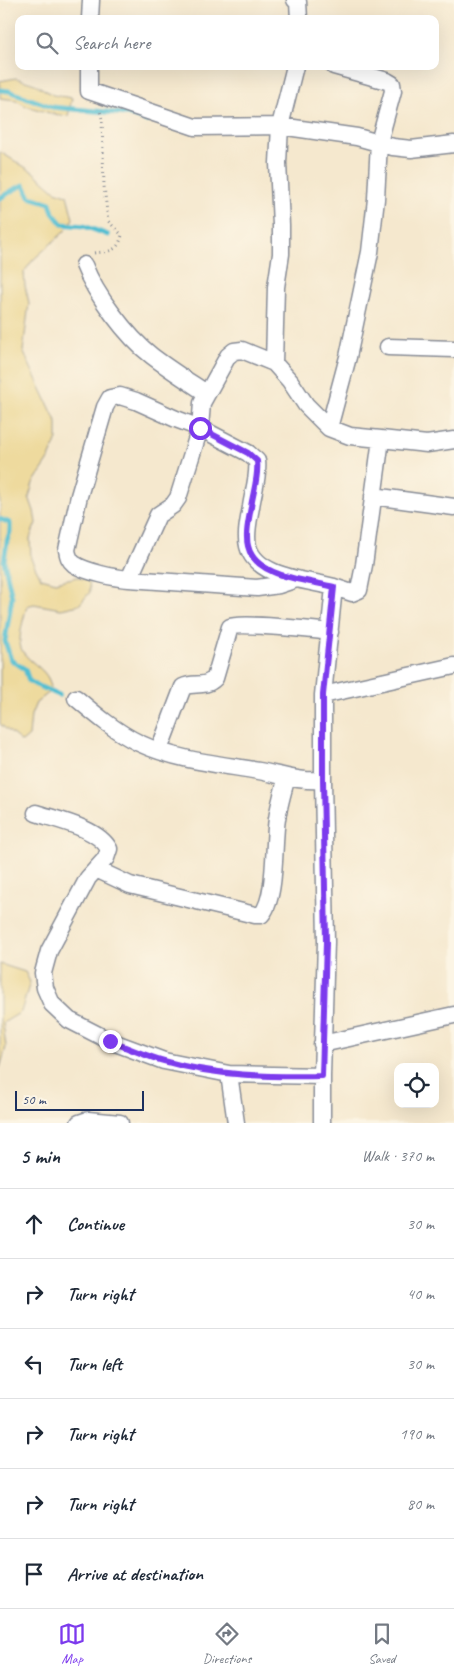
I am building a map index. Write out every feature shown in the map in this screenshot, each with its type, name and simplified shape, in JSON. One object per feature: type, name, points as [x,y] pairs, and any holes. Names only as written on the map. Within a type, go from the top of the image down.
[{"type":"street","points":[[90,15],[91,0]]},
{"type":"street","points":[[296,0],[300,15]]},
{"type":"street","points":[[89,70],[89,91],[195,128],[280,126],[314,130],[411,149],[454,144]]},
{"type":"street","points":[[274,363],[276,287],[281,244],[278,163],[280,126],[294,70]]},
{"type":"street","points":[[329,428],[348,357],[370,252],[380,142],[393,91],[392,84],[387,80],[349,70]]},
{"type":"street","points":[[84,265],[88,277],[121,325],[151,355],[206,393]]},
{"type":"street","points":[[388,347],[454,349]]},
{"type":"street","points":[[129,579],[158,515],[173,505],[178,498],[200,428],[202,403],[228,356],[234,351],[242,350],[274,363],[290,381],[306,405],[329,428],[350,436],[427,444],[454,440]]},
{"type":"street","points":[[297,579],[257,588],[129,579],[83,568],[74,563],[68,557],[67,550],[79,496],[105,407],[110,398],[120,396],[136,401],[200,428],[248,453],[257,461],[248,545],[253,557],[264,568],[297,579],[352,593],[359,590],[364,565],[381,439]]},
{"type":"street","points":[[373,496],[454,507]]},
{"type":"street","points":[[322,1123],[322,1044],[326,942],[323,695],[334,587]]},
{"type":"street","points":[[160,750],[184,687],[186,685],[203,685],[216,678],[230,627],[234,625],[330,632]]},
{"type":"street","points":[[323,695],[454,666]]},
{"type":"street","points":[[76,698],[104,722],[138,743],[181,756],[310,781],[323,780]]},
{"type":"street","points":[[96,869],[130,885],[255,915],[261,914],[268,906],[272,886],[277,818],[287,777]]},
{"type":"street","points":[[36,813],[92,832],[106,842],[109,849],[106,858],[88,878],[49,951],[43,973],[45,988],[52,1004],[70,1020],[110,1041],[164,1061],[229,1074],[322,1076]]},
{"type":"street","points":[[322,1044],[454,1015]]},
{"type":"street","points":[[229,1074],[236,1123]]},
{"type":"street","points":[[79,1123],[88,1120],[120,1123]]},
{"type":"path","points":[[84,265],[93,253],[113,251],[120,244],[122,235],[108,221],[104,186],[102,119],[97,103],[89,91]]},
{"type":"sand","points":[[16,78],[35,84],[53,95],[72,98],[68,116],[53,114],[26,106],[16,100],[0,98],[0,81]]},
{"type":"sand","points":[[0,152],[33,172],[55,191],[67,195],[73,219],[64,232],[33,260],[24,272],[29,303],[23,351],[57,423],[57,439],[48,461],[33,483],[29,497],[36,523],[30,538],[31,559],[41,578],[56,582],[77,577],[89,581],[90,592],[79,605],[61,609],[34,604],[27,606],[22,624],[21,648],[46,676],[50,683],[51,691],[36,703],[31,715],[29,736],[22,742],[0,724]]},
{"type":"sand","points":[[0,964],[25,972],[30,982],[21,1012],[3,1023],[6,1047],[0,1068]]},
{"type":"waterway","points":[[0,90],[9,91],[52,107],[127,114],[147,121]]},
{"type":"waterway","points":[[0,198],[24,185],[30,197],[50,203],[53,213],[62,224],[84,226],[108,235]]},
{"type":"waterway","points":[[0,519],[10,523],[4,561],[12,597],[5,641],[11,660],[25,669],[29,681],[59,695]]},
{"type":"route","points":[[110,1041],[164,1061],[201,1070],[229,1074],[322,1076],[326,942],[323,695],[334,587],[297,579],[264,568],[253,557],[248,545],[249,522],[258,467],[257,461],[248,453],[200,428]]}]
